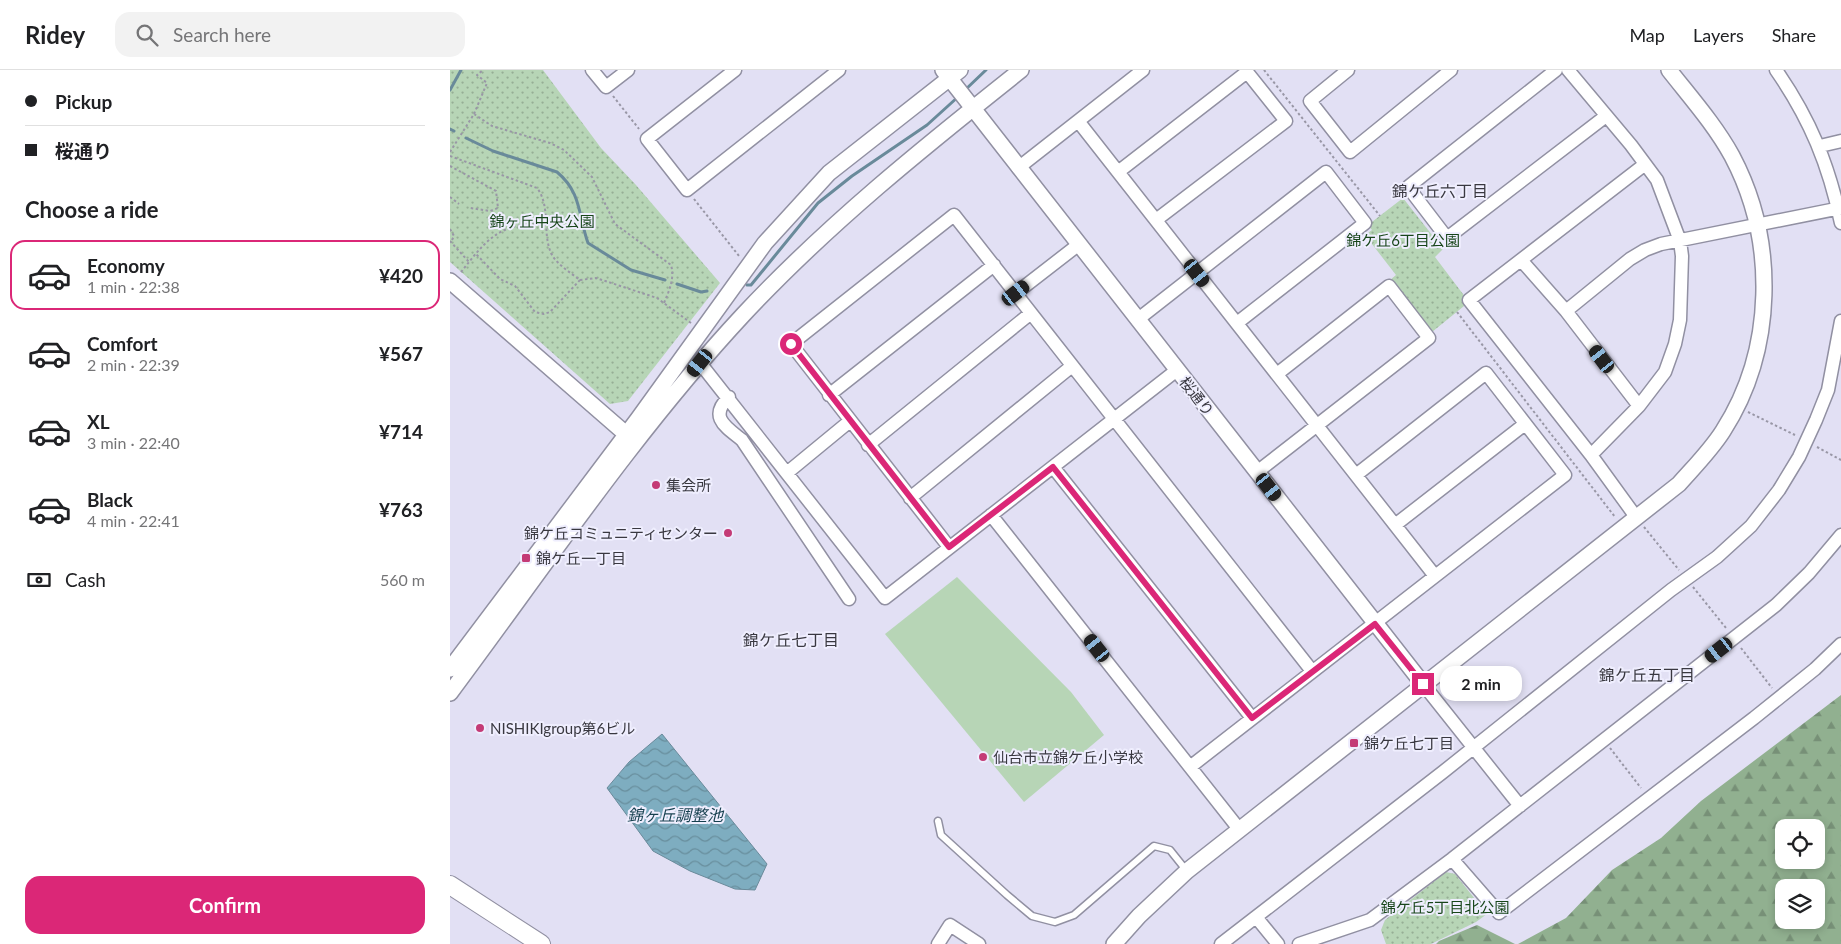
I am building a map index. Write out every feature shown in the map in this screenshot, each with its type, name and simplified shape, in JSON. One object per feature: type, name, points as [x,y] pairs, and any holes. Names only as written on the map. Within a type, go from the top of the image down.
[{"type":"main road","points":[[450,885],[541,944]]},
{"type":"street","points":[[592,70],[606,87],[628,70]]},
{"type":"street","points":[[735,70],[647,139],[687,190],[838,70]]},
{"type":"street","points":[[450,669],[632,439],[744,314],[858,202],[971,106],[1021,70]]},
{"type":"street","points":[[1018,168],[1143,70]]},
{"type":"street","points":[[1348,70],[1310,101],[1350,152],[1451,70]]},
{"type":"street","points":[[1556,70],[1408,187],[1447,238],[1606,116]]},
{"type":"street","points":[[1568,70],[1631,145],[1663,192],[1680,241],[1683,268],[1682,302],[1675,344],[1665,372],[1639,406],[1591,455]]},
{"type":"street","points":[[1114,944],[1139,916],[1187,871],[1423,684],[1638,520],[1679,484],[1707,453],[1723,431],[1740,399],[1762,336],[1765,272],[1758,224],[1732,156],[1705,116],[1669,70]]},
{"type":"street","points":[[1776,70],[1798,101],[1820,146],[1840,208],[1841,223]]},
{"type":"street","points":[[1118,172],[1247,72],[1286,121],[1156,220]]},
{"type":"street","points":[[450,693],[632,439],[764,243],[829,173],[952,76]]},
{"type":"street","name":"桜通り","points":[[952,76],[971,106],[1018,168],[1423,684]]},
{"type":"street","points":[[1078,121],[1435,576]]},
{"type":"street","points":[[1820,146],[1841,141]]},
{"type":"street","points":[[1638,520],[1591,455],[1470,300],[1644,165]]},
{"type":"street","points":[[1137,320],[1326,172],[1365,223],[1237,323]]},
{"type":"street","points":[[1566,311],[1645,250],[1661,244],[1840,208]]},
{"type":"street","points":[[949,547],[791,344],[954,215],[1312,671]]},
{"type":"street","points":[[1016,293],[1078,244]]},
{"type":"street","points":[[1521,260],[1566,311],[1639,406]]},
{"type":"street","points":[[830,395],[994,265]]},
{"type":"street","points":[[454,279],[632,439]]},
{"type":"street","points":[[1257,472],[1316,424],[1429,338],[1389,286],[1277,374]]},
{"type":"street","points":[[868,445],[1030,314]]},
{"type":"street","points":[[1221,944],[1686,579],[1717,557],[1750,526],[1779,490],[1807,440],[1828,390],[1841,322]]},
{"type":"street","points":[[700,363],[788,472],[885,598],[1177,370]]},
{"type":"street","points":[[910,498],[1072,366]]},
{"type":"street","points":[[1190,767],[1565,475],[1486,373],[1356,475]]},
{"type":"street","points":[[728,397],[720,406],[721,422],[742,440],[849,599]]},
{"type":"street","points":[[788,472],[850,421]]},
{"type":"street","points":[[1395,525],[1524,424]]},
{"type":"street","points":[[1053,467],[1252,718]]},
{"type":"street","points":[[991,515],[1239,829]]},
{"type":"street","points":[[1299,944],[1370,920],[1452,860],[1776,605],[1814,567],[1841,534]]},
{"type":"street","points":[[1452,860],[1499,913],[1779,697],[1841,644]]},
{"type":"street","points":[[1423,684],[1520,806]]},
{"type":"street","points":[[1256,917],[1278,944]]},
{"type":"street","points":[[938,944],[950,926],[979,944]]},
{"type":"lane","points":[[938,821],[941,836],[1007,895],[1032,916],[1055,922],[1074,915],[1154,846],[1170,850],[1187,871]]},
{"type":"path","points":[[450,152],[474,114],[488,83],[477,75],[482,70]]},
{"type":"path","points":[[1264,70],[1380,216]]},
{"type":"path","points":[[606,87],[647,139]]},
{"type":"path","points":[[474,114],[492,126],[550,143],[578,162],[592,177],[616,224],[671,265],[673,271],[670,288],[664,303]]},
{"type":"path","points":[[450,156],[537,188],[543,195],[545,223],[551,253],[580,280]]},
{"type":"path","points":[[450,166],[496,191],[498,208],[490,211],[470,208]]},
{"type":"path","points":[[687,190],[741,258]]},
{"type":"path","points":[[450,197],[459,204]]},
{"type":"path","points":[[454,279],[499,232],[512,227],[545,223]]},
{"type":"path","points":[[450,229],[454,236],[451,241],[469,262]]},
{"type":"path","points":[[476,254],[500,279],[515,286],[535,312],[544,314],[559,303],[580,280],[596,278],[657,298],[693,325]]},
{"type":"path","points":[[1457,312],[1618,521]]},
{"type":"path","points":[[1742,409],[1807,440],[1841,460]]},
{"type":"path","points":[[1638,520],[1734,638],[1779,697]]},
{"type":"path","points":[[1604,740],[1650,798]]},
{"type":"green space","name":"錦ヶ丘中央公園","points":[[450,70],[543,70],[601,148],[636,185],[720,283],[628,401],[610,404],[450,262]]},
{"type":"green space","name":"錦ケ丘6丁目公園","points":[[1403,198],[1443,249],[1435,257],[1469,302],[1432,332],[1390,280],[1396,275],[1365,235],[1372,230],[1368,225]]},
{"type":"green space","points":[[957,577],[1071,692],[1104,735],[1024,802],[885,634]]},
{"type":"green space","points":[[1841,695],[1841,944],[1518,944],[1566,918],[1612,870],[1661,838],[1701,801]]},
{"type":"green space","name":"錦ケ丘5丁目北公園","points":[[1446,872],[1455,874],[1487,914],[1476,922],[1431,944],[1386,944],[1381,930],[1385,920]]},
{"type":"green space","points":[[1477,925],[1515,944],[1436,944],[1439,941]]},
{"type":"water","name":"錦ヶ丘調整池","points":[[662,734],[767,864],[755,890],[735,889],[690,871],[653,851],[607,788],[629,762]]},
{"type":"waterway","points":[[450,90],[461,70]]},
{"type":"waterway","points":[[965,90],[986,70]]},
{"type":"waterway","points":[[747,285],[751,285],[818,203],[852,176],[927,125],[959,96]]},
{"type":"waterway","points":[[450,129],[454,131]]},
{"type":"waterway","points":[[466,138],[493,151],[557,172],[565,180],[575,196],[588,243],[631,270],[665,280]]},
{"type":"waterway","points":[[677,284],[701,292],[707,291]]},
{"type":"place","name":"集会所","points":[[656,485]]},
{"type":"place","name":"錦ケ丘コミュニティセンター","points":[[728,533]]},
{"type":"place","name":"錦ケ丘一丁目","points":[[526,558]]},
{"type":"place","name":"NISHIKIgroup第6ビル","points":[[480,728]]},
{"type":"place","name":"錦ケ丘七丁目","points":[[1354,743]]},
{"type":"place","name":"仙台市立錦ケ丘小学校","points":[[983,757]]},
{"type":"district","name":"錦ケ丘六丁目","points":[[1440,190]]},
{"type":"district","name":"錦ケ丘七丁目","points":[[791,639]]},
{"type":"district","name":"錦ケ丘五丁目","points":[[1647,674]]},
{"type":"route","points":[[791,344],[949,547],[1053,467],[1252,718],[1375,624],[1423,684]]}]
